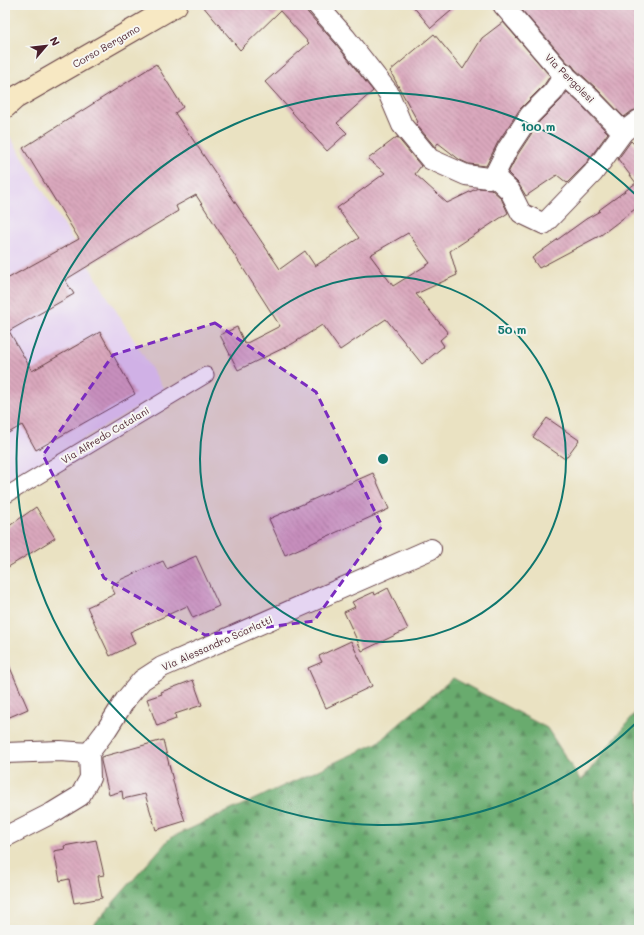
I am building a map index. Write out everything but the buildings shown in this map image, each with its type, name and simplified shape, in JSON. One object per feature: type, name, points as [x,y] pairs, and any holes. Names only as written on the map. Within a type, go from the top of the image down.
[{"type":"main road","name":"Corso Bergamo","points":[[8,101],[176,5]]},
{"type":"street","points":[[317,5],[345,37],[388,92],[402,125],[430,159],[466,175],[488,178],[494,176],[508,148],[530,115],[553,92],[564,74]]},
{"type":"street","name":"Via Pergolesi","points":[[503,5],[560,71],[588,96],[631,126]]},
{"type":"street","points":[[494,176],[510,191],[521,213],[544,224],[592,172],[631,126]]},
{"type":"street","name":"Via Alfredo Catalani","points":[[5,496],[206,375]]},
{"type":"street","name":"Via Alessandro Scarlatti","points":[[89,753],[108,729],[126,699],[142,680],[162,667],[431,549]]},
{"type":"street","points":[[5,753],[60,751],[89,753],[90,778],[80,796],[52,813],[5,837]]},
{"type":"highlighted area","points":[[215,323],[316,392],[382,526],[314,621],[205,635],[104,578],[43,455],[113,355]]},
{"type":"shaded area","points":[[9,135],[165,391],[5,484],[5,138]]},
{"type":"green space","points":[[453,678],[547,728],[581,781],[639,708],[639,930],[89,930],[170,838],[377,743]]}]
